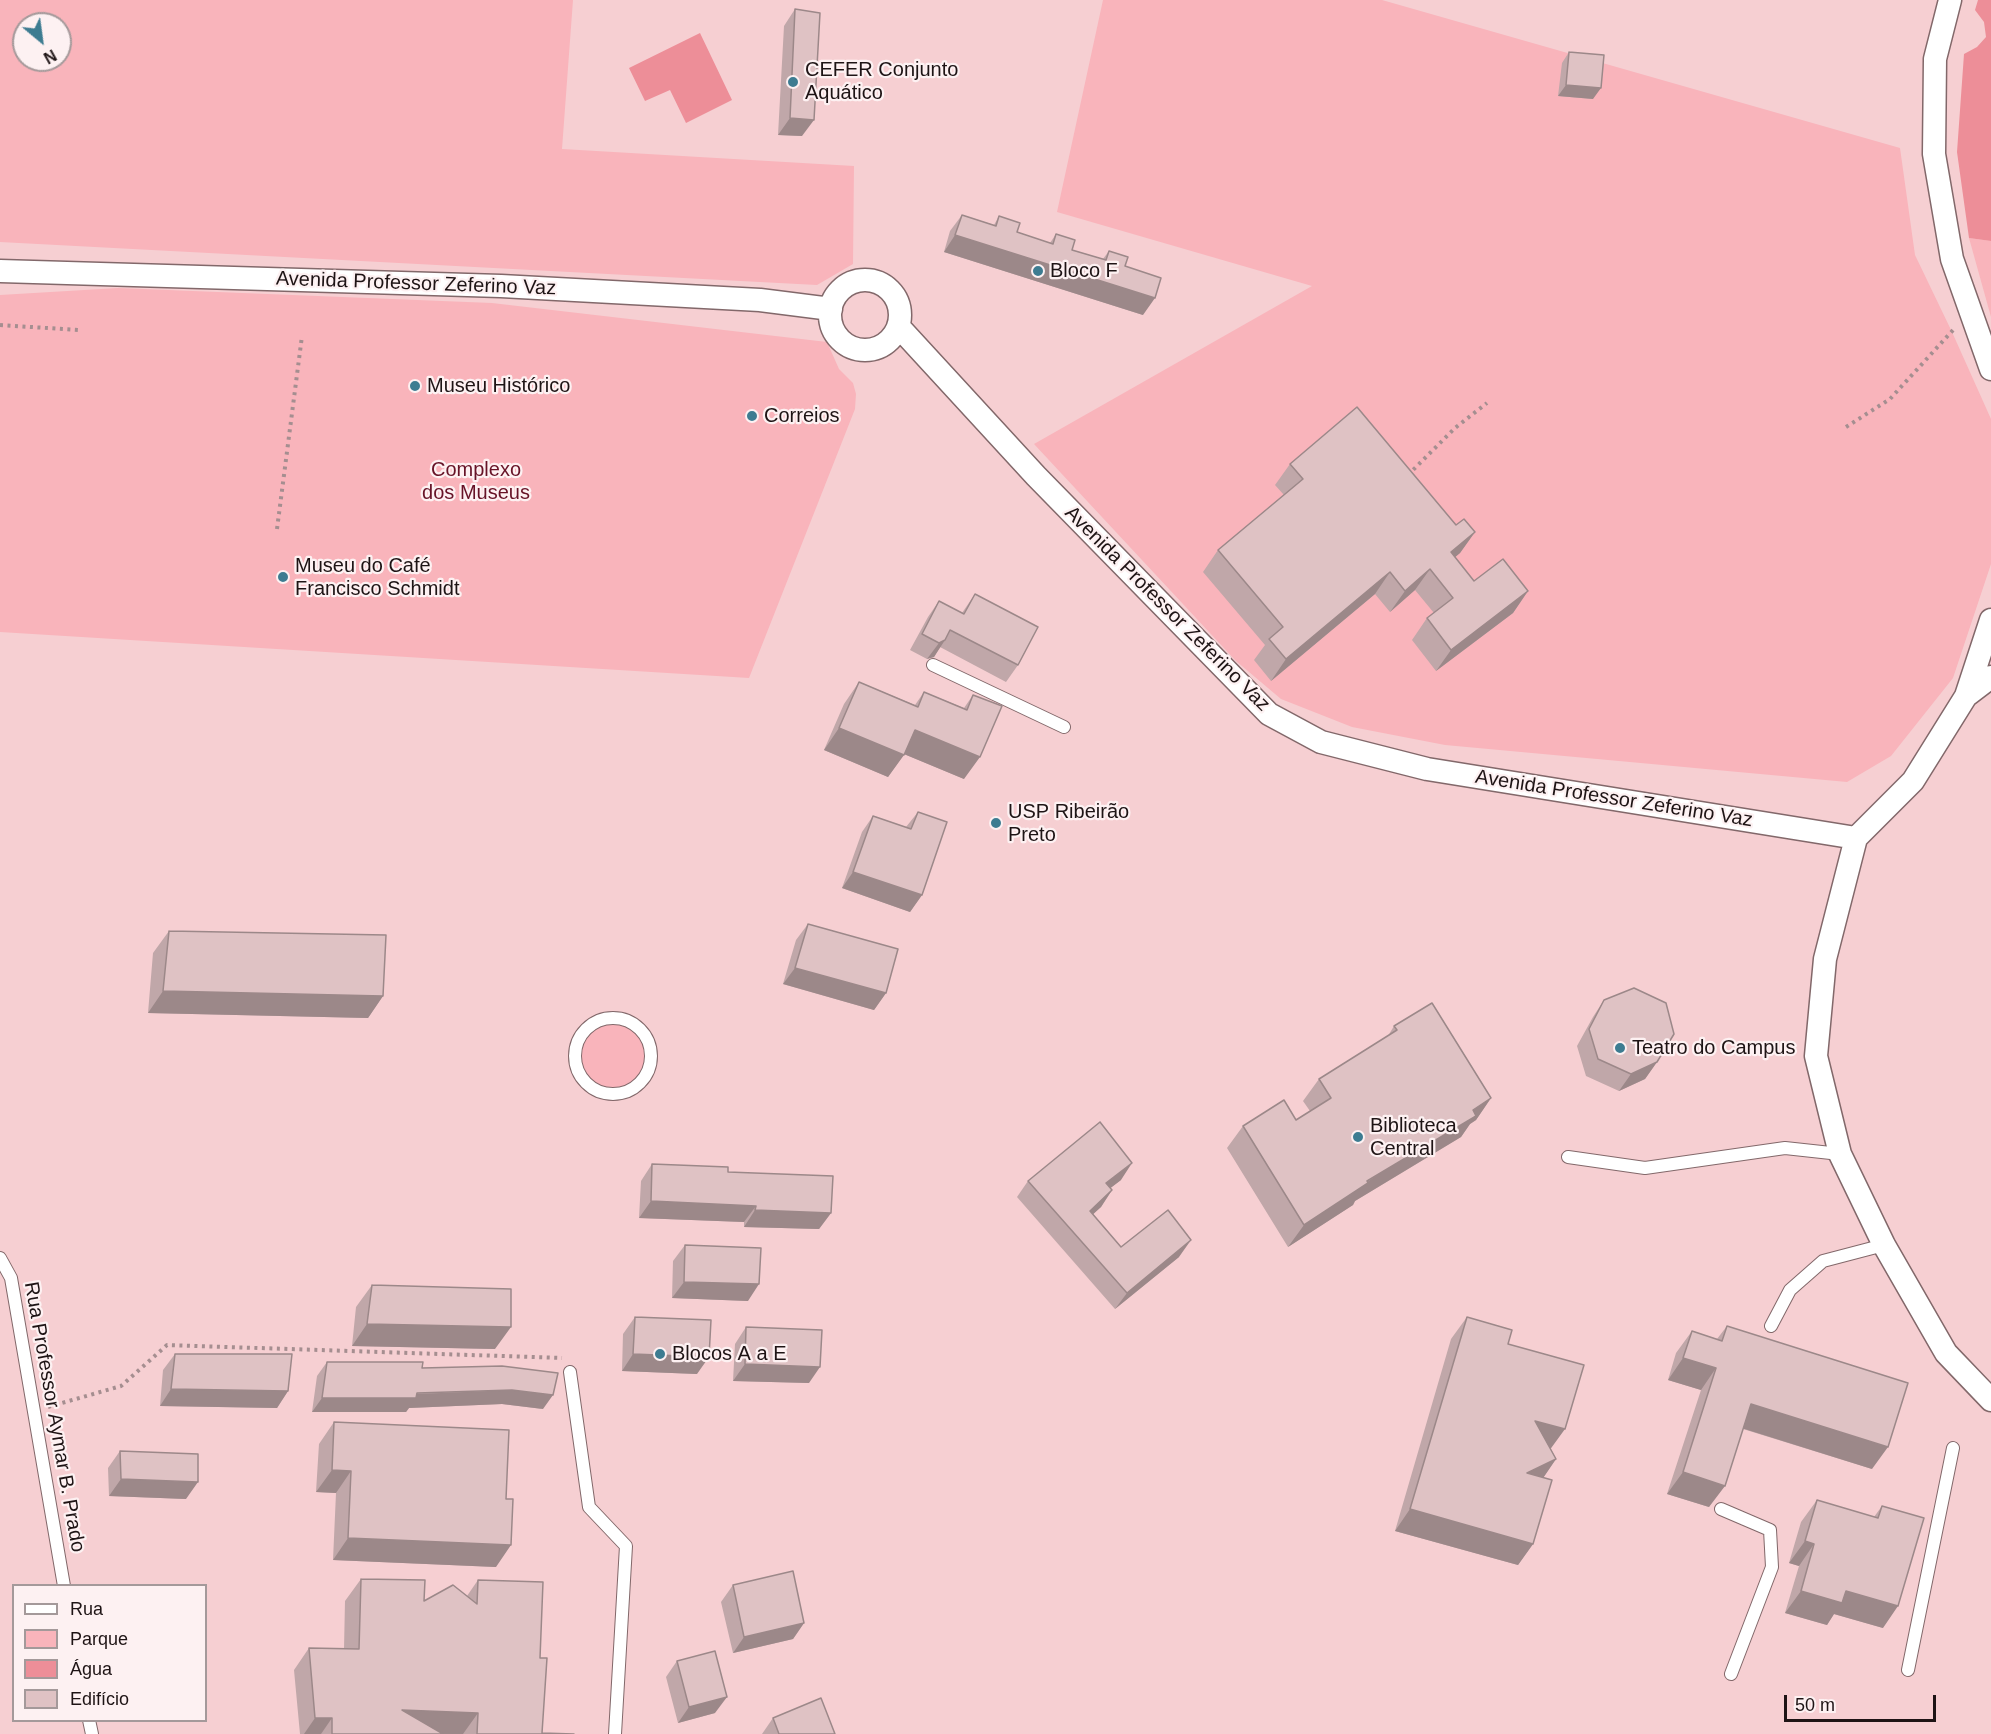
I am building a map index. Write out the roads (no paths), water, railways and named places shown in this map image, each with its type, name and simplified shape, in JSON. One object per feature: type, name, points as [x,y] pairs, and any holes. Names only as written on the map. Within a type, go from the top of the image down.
[{"type":"street","points":[[1950,0],[1935,59],[1934,154],[1953,259],[1968,309],[1991,369]]},
{"type":"street","name":"Avenida Professor Zeferino Vaz","points":[[0,271],[501,286],[760,300],[831,309]]},
{"type":"street","points":[[867,280],[878,282],[887,287],[895,296],[901,316],[899,327],[884,345],[873,350],[861,350],[848,345],[837,336],[831,323],[831,309],[835,297],[855,282],[867,280]]},
{"type":"street","name":"Avenida Professor Zeferino Vaz","points":[[899,327],[1036,476],[1127,567],[1163,608],[1269,714],[1300,731],[1321,742],[1427,769],[1856,838]]},
{"type":"street","points":[[1991,620],[1966,696],[1912,781],[1856,838],[1825,959],[1816,1056],[1840,1154],[1884,1245],[1946,1353],[1991,1400]]},
{"type":"street","points":[[1966,696],[1991,677]]},
{"type":"lane","points":[[933,665],[1064,728]]},
{"type":"lane","points":[[605,1018],[617,1018],[639,1027],[651,1047],[652,1062],[642,1082],[621,1094],[608,1095],[586,1084],[575,1065],[574,1053],[584,1031],[605,1018]]},
{"type":"lane","points":[[1568,1157],[1645,1168],[1785,1148],[1840,1154]]},
{"type":"lane","points":[[1771,1326],[1790,1290],[1823,1261],[1884,1245]]},
{"type":"lane","name":"Rua Professor Aymar B. Prado","points":[[0,1258],[11,1278],[64,1584]]},
{"type":"lane","points":[[570,1372],[589,1507],[626,1546],[615,1734]]},
{"type":"lane","points":[[1908,1670],[1953,1448]]},
{"type":"lane","points":[[1721,1509],[1770,1530],[1772,1558],[1772,1567],[1731,1674]]},
{"type":"water","points":[[1978,0],[1991,0],[1991,241],[1969,238],[1957,152],[1964,54],[1977,47],[1986,37],[1984,22],[1975,10]]},
{"type":"water","points":[[700,33],[732,100],[686,123],[670,90],[645,101],[629,68]]},
{"type":"place","name":"CEFER Conjunto Aquático","points":[[793,82]]},
{"type":"place","name":"Bloco F","points":[[1038,271]]},
{"type":"place","name":"Museu Histórico","points":[[415,386]]},
{"type":"place","name":"Correios","points":[[752,416]]},
{"type":"place","name":"Museu do Café Francisco Schmidt","points":[[283,577]]},
{"type":"place","name":"USP Ribeirão Preto","points":[[996,823]]},
{"type":"place","name":"Teatro do Campus","points":[[1620,1048]]},
{"type":"place","name":"Biblioteca Central","points":[[1358,1137]]},
{"type":"place","name":"Blocos A a E","points":[[660,1354]]},
{"type":"park label","name":"Complexo dos Museus","points":[[476,482]]}]
